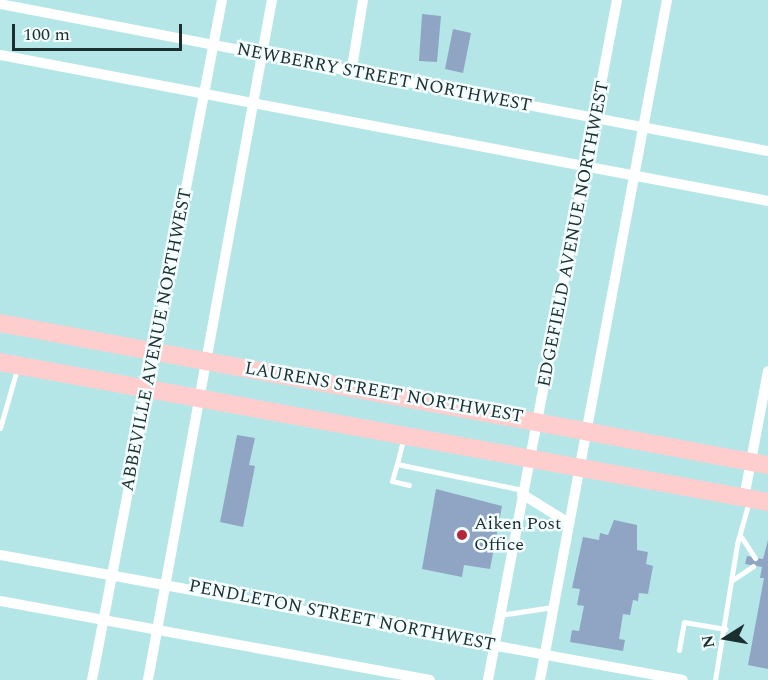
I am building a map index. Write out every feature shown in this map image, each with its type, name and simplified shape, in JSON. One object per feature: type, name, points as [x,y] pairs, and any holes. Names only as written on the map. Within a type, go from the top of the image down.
[{"type":"main road","name":"LAURENS STREET NORTHWEST","points":[[0,322],[155,353],[536,420],[759,463]]},
{"type":"main road","name":"LAURENS STREET NORTHWEST","points":[[9,364],[768,502]]},
{"type":"street","name":"ABBEVILLE AVENUE NORTHWEST","points":[[92,680],[110,575],[222,0]]},
{"type":"street","points":[[148,680],[197,398],[206,362],[272,0]]},
{"type":"street","points":[[351,74],[363,0]]},
{"type":"street","name":"EDGEFIELD AVENUE NORTHWEST","points":[[488,680],[528,458],[617,0]]},
{"type":"street","points":[[540,680],[567,522],[667,0]]},
{"type":"street","name":"NEWBERRY STREET NORTHWEST","points":[[0,4],[214,44],[351,74],[768,150]]},
{"type":"street","points":[[0,55],[252,105],[586,165],[768,201]]},
{"type":"street","points":[[747,498],[759,463],[768,371]]},
{"type":"street","points":[[523,492],[567,522]]},
{"type":"street","name":"PENDLETON STREET NORTHWEST","points":[[0,555],[683,680]]},
{"type":"street","points":[[0,601],[430,680]]},
{"type":"lane","points":[[0,428],[9,364]]},
{"type":"lane","points":[[404,435],[392,481],[409,485]]},
{"type":"lane","points":[[397,464],[523,492]]},
{"type":"lane","points":[[715,680],[734,579],[737,544],[742,537],[747,498]]},
{"type":"lane","points":[[742,537],[755,558]]},
{"type":"lane","points":[[734,579],[753,566]]},
{"type":"lane","points":[[499,616],[552,607]]},
{"type":"lane","points":[[679,650],[684,622],[725,629]]},
{"type":"building","points":[[422,14],[441,16],[437,62],[419,61]]},
{"type":"building","points":[[453,29],[471,33],[463,73],[445,69]]},
{"type":"building","points":[[237,435],[255,438],[249,465],[255,466],[243,527],[220,522]]},
{"type":"building","name":"Aiken Post Office","points":[[436,489],[502,506],[490,569],[464,565],[462,577],[422,569]]},
{"type":"building","points":[[614,520],[637,525],[637,550],[648,552],[646,564],[653,566],[648,594],[639,593],[638,601],[633,600],[630,615],[623,614],[619,639],[625,640],[623,651],[570,642],[572,630],[579,631],[584,606],[577,605],[580,589],[572,588],[583,537],[599,540],[600,533],[608,535]]},
{"type":"building","points":[[768,540],[768,669],[748,665],[764,578],[760,578],[762,567],[745,564],[747,556],[763,559]]},
{"type":"place","name":"Aiken Post Office","points":[[462,535]]}]
